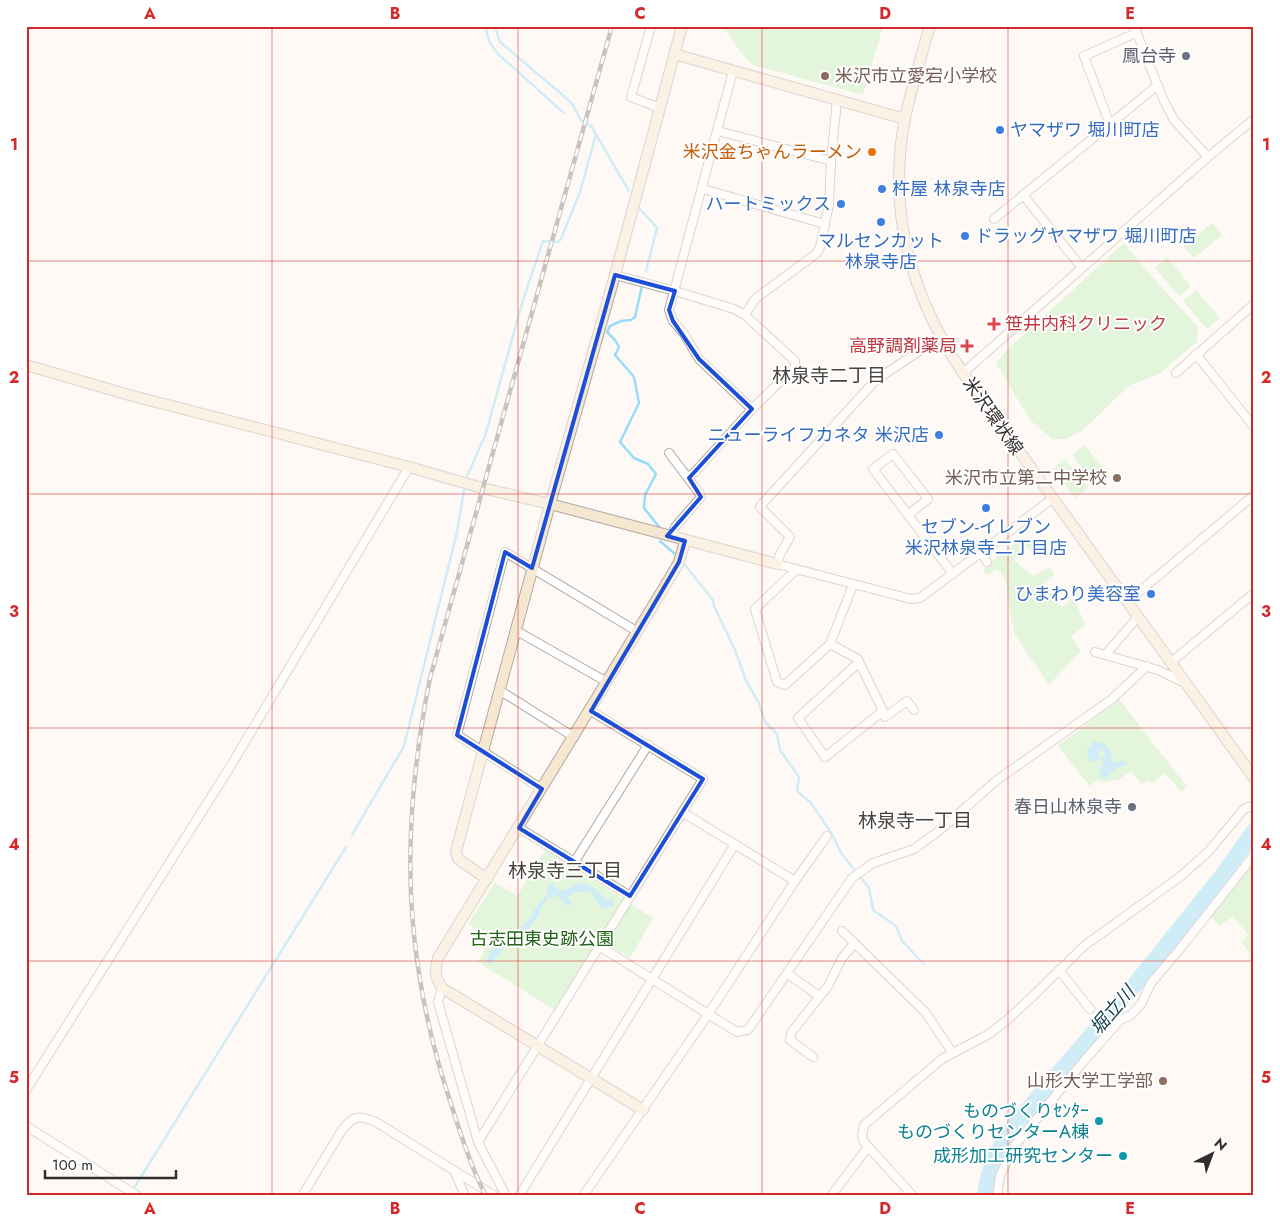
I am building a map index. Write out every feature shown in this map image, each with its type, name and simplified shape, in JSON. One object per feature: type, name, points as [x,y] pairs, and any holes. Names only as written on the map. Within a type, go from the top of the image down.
[{"type":"street","points":[[651,26],[631,98],[660,108]]},
{"type":"street","points":[[487,879],[458,859],[456,851],[532,568],[616,275],[682,26]]},
{"type":"street","name":"米沢環状線","points":[[930,26],[905,119],[899,179],[905,238],[920,295],[940,337],[963,373],[1137,618],[1254,778]]},
{"type":"street","points":[[1110,124],[1084,56],[1135,30],[1163,99],[1174,120],[1208,157]]},
{"type":"street","points":[[674,54],[905,119]]},
{"type":"street","points":[[733,71],[703,189],[669,310],[673,321],[684,334],[698,359],[752,409]]},
{"type":"street","points":[[994,219],[1158,85]]},
{"type":"street","points":[[745,315],[755,299],[817,253],[820,247],[830,199],[831,161],[837,100]]},
{"type":"street","points":[[963,373],[1208,157],[1254,119]]},
{"type":"street","points":[[718,131],[831,161]]},
{"type":"street","points":[[703,189],[825,224]]},
{"type":"street","points":[[1023,195],[1082,268]]},
{"type":"street","points":[[616,275],[675,291],[745,315],[795,361],[795,366],[752,409],[695,472],[688,477]]},
{"type":"street","points":[[1176,373],[1254,304]]},
{"type":"street","points":[[777,564],[779,556],[790,537],[760,507],[762,504],[876,380],[940,337]]},
{"type":"street","points":[[1196,354],[1254,427]]},
{"type":"street","points":[[26,366],[129,395],[911,600],[920,598],[1052,499]]},
{"type":"street","points":[[669,453],[688,477],[700,497],[675,527],[671,537]]},
{"type":"street","points":[[908,515],[928,499],[893,454],[873,469],[908,515],[953,574]]},
{"type":"street","points":[[26,1090],[230,767],[409,467]]},
{"type":"street","points":[[1127,602],[1254,494]]},
{"type":"street","points":[[643,1110],[442,988],[434,970],[438,958],[519,828],[675,569],[685,541]]},
{"type":"street","points":[[542,789],[457,735],[505,552],[638,632]]},
{"type":"street","points":[[982,552],[987,562]]},
{"type":"street","points":[[796,570],[754,610],[777,682],[785,685],[830,644],[853,584]]},
{"type":"street","points":[[1170,663],[1254,593]]},
{"type":"street","points":[[1106,654],[1137,618]]},
{"type":"street","points":[[515,630],[607,682]]},
{"type":"street","points":[[830,644],[858,659],[881,713],[885,717],[907,701],[914,710]]},
{"type":"street","points":[[1095,652],[1147,666],[1186,684]]},
{"type":"street","points":[[859,662],[798,718],[825,757],[881,713]]},
{"type":"street","points":[[600,946],[737,1032],[748,1030],[852,878],[873,863],[914,849],[940,830],[997,780],[1112,699],[1147,666]]},
{"type":"street","points":[[499,690],[574,736]]},
{"type":"street","points":[[478,1142],[703,779],[590,710]]},
{"type":"street","points":[[574,862],[648,745]]},
{"type":"street","points":[[913,1196],[864,1142],[862,1136],[864,1125],[942,1059],[989,1034],[1034,996],[1084,946],[1181,876],[1208,852],[1244,809],[1254,805]]},
{"type":"street","points":[[682,812],[795,881]]},
{"type":"street","points":[[519,828],[630,896]]},
{"type":"street","points":[[583,1196],[709,1013],[795,881],[827,836]]},
{"type":"street","points":[[519,1196],[735,844]]},
{"type":"street","points":[[997,1196],[1000,1176],[1015,1145],[1102,1040],[1120,1020],[1131,1015],[1141,1004],[1151,983],[1254,855]]},
{"type":"street","points":[[842,931],[925,1012],[952,1052]]},
{"type":"street","points":[[812,1057],[790,1040],[791,1033],[828,986],[842,958],[855,943]]},
{"type":"street","points":[[1059,970],[1090,1009]]},
{"type":"street","points":[[788,974],[819,996]]},
{"type":"street","points":[[442,988],[438,1002],[478,1142],[506,1196]]},
{"type":"street","points":[[302,1196],[342,1130],[348,1122],[356,1117],[365,1117],[376,1122],[455,1173],[495,1196]]},
{"type":"street","points":[[26,1126],[138,1196]]},
{"type":"street","points":[[831,1196],[868,1147]]},
{"type":"street","points":[[455,1173],[465,1196]]},
{"type":"highlighted area","points":[[615,275],[675,291],[669,310],[673,321],[699,359],[752,409],[689,478],[701,497],[667,536],[685,541],[679,562],[591,711],[703,779],[630,896],[519,828],[542,789],[457,735],[505,552],[532,568]]},
{"type":"green space","name":"米沢市立愛宕小学校","points":[[722,26],[883,26],[863,95],[753,65],[743,55]]},
{"type":"green space","points":[[1212,223],[1222,235],[1194,258],[1183,246]]},
{"type":"green space","points":[[1124,243],[1198,327],[1197,342],[1159,374],[1130,385],[1082,431],[1066,439],[1052,439],[1030,420],[996,363],[1006,351]]},
{"type":"green space","points":[[1167,257],[1191,286],[1179,296],[1155,268]]},
{"type":"green space","points":[[1196,290],[1220,318],[1207,329],[1183,301]]},
{"type":"green space","points":[[1085,445],[1107,474],[1094,484],[1072,454]]},
{"type":"green space","points":[[1065,459],[1088,488],[1075,498],[1053,469]]},
{"type":"green space","points":[[1013,544],[1038,544],[1036,552],[1027,547],[1013,560],[1034,576],[1049,567],[1055,574],[1043,584],[1062,607],[1072,599],[1078,607],[1085,625],[1071,636],[1081,651],[1049,685],[1015,635],[1006,581],[998,569],[986,575],[983,569]]},
{"type":"green space","points":[[1119,699],[1187,787],[1181,792],[1165,773],[1152,783],[1148,780],[1142,784],[1131,771],[1117,781],[1115,779],[1106,782],[1098,780],[1090,786],[1058,746]]},
{"type":"green space","name":"古志田東史跡公園","points":[[545,850],[623,899],[598,943],[555,1010],[478,962],[491,939],[468,924],[495,883],[517,896]]},
{"type":"green space","points":[[1254,863],[1254,959],[1241,942],[1248,935],[1233,916],[1220,926],[1210,916]]},
{"type":"green space","points":[[631,904],[653,918],[630,958],[610,945],[609,941]]},
{"type":"water","points":[[1093,742],[1103,743],[1108,747],[1113,764],[1122,760],[1125,761],[1126,765],[1117,768],[1105,779],[1099,776],[1100,768],[1104,764],[1101,758],[1105,754],[1100,749],[1098,752],[1099,760],[1093,762],[1089,760],[1086,751]]},
{"type":"water","points":[[550,883],[553,883],[557,889],[562,891],[581,883],[585,884],[597,891],[606,900],[613,899],[614,905],[603,909],[590,892],[575,892],[569,896],[568,899],[572,903],[569,906],[565,905],[563,900],[554,893],[555,896],[552,899],[548,897],[539,911],[539,915],[530,927],[524,933],[522,932],[507,942],[499,956],[489,964],[486,962],[491,950],[504,937],[520,929],[527,922],[541,900],[546,896]]},
{"type":"waterway","points":[[485,26],[490,43],[498,54],[564,113]]},
{"type":"waterway","points":[[495,26],[500,42],[565,97],[572,104],[581,120],[591,126],[629,191]]},
{"type":"waterway","points":[[467,476],[485,436],[523,300],[543,241],[558,242],[561,239],[580,192],[596,134]]},
{"type":"waterway","points":[[640,209],[657,228],[646,271]]},
{"type":"waterway","points":[[642,286],[635,317],[610,326],[607,332],[619,347],[615,355],[634,377],[639,403],[620,442],[634,458],[648,464],[656,474],[645,495],[644,508],[660,528]]},
{"type":"waterway","points":[[352,835],[404,746],[457,532],[464,490]]},
{"type":"waterway","points":[[660,541],[675,554]]},
{"type":"waterway","points":[[685,565],[713,600],[714,606],[736,652],[746,681],[759,703],[765,722],[777,734],[780,750],[799,777],[797,791],[811,803],[832,834],[841,853],[869,888],[873,910],[896,926],[902,941],[924,964]]},
{"type":"waterway","name":"堀立川","points":[[985,1196],[995,1157],[1016,1123],[1136,983],[1221,877],[1254,831]]},
{"type":"waterway","points":[[134,1188],[346,847]]},
{"type":"railway","points":[[486,1196],[467,1151],[441,1071],[432,1038],[419,970],[411,901],[410,866],[415,774],[430,678],[612,26]]},
{"type":"place","name":"鳳台寺","points":[[1186,56]]},
{"type":"place","name":"米沢市立愛宕小学校","points":[[825,76]]},
{"type":"place","name":"ヤマザワ 堀川町店","points":[[1000,130]]},
{"type":"place","name":"米沢金ちゃんラーメン","points":[[872,152]]},
{"type":"place","name":"杵屋 林泉寺店","points":[[882,189]]},
{"type":"place","name":"ハートミックス","points":[[841,204]]},
{"type":"place","name":"マルセンカット 林泉寺店","points":[[881,222]]},
{"type":"place","name":"ドラッグヤマザワ 堀川町店","points":[[965,236]]},
{"type":"place","name":"笹井内科クリニック","points":[[994,324]]},
{"type":"place","name":"高野調剤薬局","points":[[967,346]]},
{"type":"place","name":"ニューライフカネタ 米沢店","points":[[939,435]]},
{"type":"place","name":"米沢市立第二中学校","points":[[1117,478]]},
{"type":"place","name":"セブン-イレブン 米沢林泉寺二丁目店","points":[[986,508]]},
{"type":"place","name":"ひまわり美容室","points":[[1151,594]]},
{"type":"place","name":"春日山林泉寺","points":[[1132,807]]},
{"type":"place","name":"山形大学工学部","points":[[1163,1081]]},
{"type":"place","name":"ものづくりｾﾝﾀｰ ものづくりセンターA棟","points":[[1099,1121]]},
{"type":"place","name":"成形加工研究センター","points":[[1123,1156]]},
{"type":"district","name":"林泉寺二丁目","points":[[829,375]]},
{"type":"district","name":"林泉寺一丁目","points":[[915,820]]},
{"type":"district","name":"林泉寺三丁目","points":[[565,870]]}]
